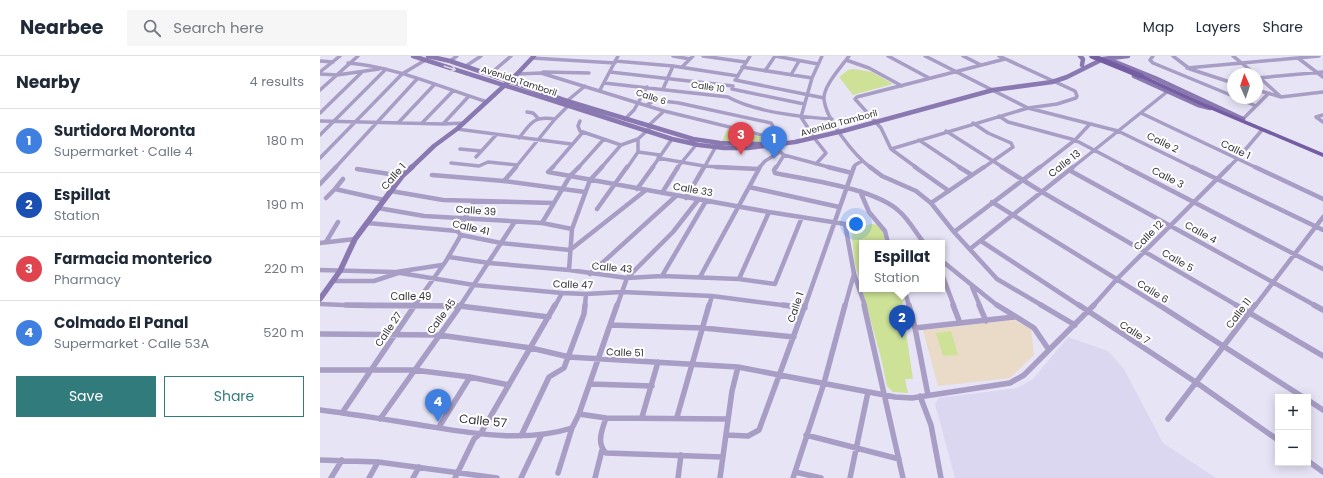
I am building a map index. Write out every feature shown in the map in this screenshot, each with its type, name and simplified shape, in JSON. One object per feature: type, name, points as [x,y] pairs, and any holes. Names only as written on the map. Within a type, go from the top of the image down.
[{"type":"main road","name":"Avenida Tamboril","points":[[413,56],[450,61],[569,103],[648,128],[706,142],[780,149]]},
{"type":"main road","points":[[1080,56],[1083,59],[1082,65]]},
{"type":"main road","points":[[1086,56],[1128,56]]},
{"type":"main road","points":[[1128,56],[1126,57],[1125,61],[1130,67]]},
{"type":"main road","name":"Avenida Tamboril","points":[[429,57],[505,86],[625,119],[672,139],[716,148],[750,149],[780,149],[874,120],[990,89],[1050,81],[1067,77],[1100,57]]},
{"type":"main road","name":"Calle 1","points":[[321,296],[340,271],[354,239],[402,176],[434,146],[457,129],[505,86],[533,57]]},
{"type":"main road","name":"Avenida Tamboril","points":[[1050,81],[1100,57]]},
{"type":"main road","points":[[1100,57],[1130,67],[1236,114],[1243,119]]},
{"type":"main road","points":[[1100,57],[1243,119],[1323,151]]},
{"type":"main road","points":[[1100,57],[1198,105],[1213,109]]},
{"type":"main road","points":[[1142,75],[1213,109],[1323,155]]},
{"type":"street","points":[[320,73],[340,56]]},
{"type":"street","points":[[320,90],[358,56]]},
{"type":"street","points":[[450,61],[457,56]]},
{"type":"street","points":[[466,66],[481,56]]},
{"type":"street","points":[[490,74],[511,56]]},
{"type":"street","points":[[600,90],[618,56]]},
{"type":"street","points":[[672,56],[691,57]]},
{"type":"street","points":[[703,56],[744,62]]},
{"type":"street","points":[[728,97],[744,62],[750,56]]},
{"type":"street","points":[[765,71],[775,56],[818,64]]},
{"type":"street","points":[[816,164],[826,153],[814,138],[801,117],[812,78],[822,56]]},
{"type":"street","points":[[850,56],[831,81],[824,98],[838,131],[862,161],[882,176],[916,191],[931,203],[954,232],[997,279],[1075,325]]},
{"type":"street","points":[[888,56],[929,78]]},
{"type":"street","points":[[926,56],[956,72]]},
{"type":"street","points":[[963,56],[981,65]]},
{"type":"street","points":[[890,149],[973,123],[1028,108],[1057,104],[1078,96],[1074,91],[999,56]]},
{"type":"street","points":[[1153,56],[1150,60],[1153,63],[1227,94]]},
{"type":"street","points":[[1173,56],[1187,68],[1227,80]]},
{"type":"street","points":[[1233,56],[1247,68]]},
{"type":"street","points":[[1187,68],[1319,56]]},
{"type":"street","points":[[320,158],[402,74],[429,57]]},
{"type":"street","points":[[533,57],[673,66],[738,76]]},
{"type":"street","points":[[682,67],[691,57]]},
{"type":"street","points":[[1296,57],[1323,77]]},
{"type":"street","points":[[949,191],[890,149],[885,135],[855,99],[857,97],[1005,59]]},
{"type":"street","points":[[846,60],[869,68],[902,86]]},
{"type":"street","points":[[320,61],[333,62]]},
{"type":"street","points":[[791,75],[799,61]]},
{"type":"street","points":[[348,64],[363,64],[385,69],[487,102]]},
{"type":"street","points":[[663,89],[673,66]]},
{"type":"street","points":[[742,67],[812,78]]},
{"type":"street","points":[[320,73],[337,75],[385,69]]},
{"type":"street","points":[[320,135],[385,69]]},
{"type":"street","points":[[320,113],[362,72]]},
{"type":"street","points":[[541,72],[589,74]]},
{"type":"street","name":"Calle 6","points":[[517,74],[541,72],[664,111],[770,137],[780,149],[816,164],[852,173]]},
{"type":"street","points":[[610,72],[668,77],[732,87],[804,104]]},
{"type":"street","name":"Calle 2","points":[[956,72],[1028,108],[1118,131],[1323,230]]},
{"type":"street","points":[[1263,77],[1323,72]]},
{"type":"street","points":[[320,184],[376,122],[418,79]]},
{"type":"street","points":[[735,80],[806,96],[824,98]]},
{"type":"street","points":[[1263,82],[1281,97]]},
{"type":"street","name":"Calle 10","points":[[604,83],[728,97],[732,101],[739,103],[801,117],[832,119]]},
{"type":"street","points":[[399,122],[434,85]]},
{"type":"street","points":[[504,181],[537,140],[585,86]]},
{"type":"street","points":[[625,119],[639,102],[647,87]]},
{"type":"street","points":[[422,123],[453,91]]},
{"type":"street","name":"Calle 13","points":[[970,249],[1168,91]]},
{"type":"street","points":[[1263,92],[1281,97],[1323,92]]},
{"type":"street","points":[[1243,119],[1269,93]]},
{"type":"street","points":[[443,124],[469,96]]},
{"type":"street","points":[[647,105],[655,100],[679,103],[771,123],[773,126],[770,137]]},
{"type":"street","points":[[1251,104],[1256,106]]},
{"type":"street","points":[[569,270],[572,229],[590,180],[621,145],[638,139],[664,111]]},
{"type":"street","points":[[527,112],[532,113],[537,117],[555,119]]},
{"type":"street","name":"Calle 1","points":[[1141,113],[1323,199]]},
{"type":"street","points":[[1323,115],[1316,117],[1323,122]]},
{"type":"street","name":"Calle 3","points":[[999,116],[1008,122],[1075,140],[1323,269]]},
{"type":"street","points":[[519,138],[537,117]]},
{"type":"street","points":[[320,121],[443,124],[464,123]]},
{"type":"street","points":[[580,121],[578,128],[583,132],[621,145]]},
{"type":"street","points":[[931,203],[992,160],[1011,149],[1013,145],[973,123]]},
{"type":"street","points":[[954,232],[1075,140],[1090,124]]},
{"type":"street","points":[[457,129],[571,144],[583,132]]},
{"type":"street","points":[[1245,150],[1262,130]]},
{"type":"street","points":[[946,131],[992,160]]},
{"type":"street","points":[[476,157],[496,135]]},
{"type":"street","points":[[542,223],[570,176],[604,139]]},
{"type":"street","points":[[597,209],[638,152],[638,139]]},
{"type":"street","points":[[637,189],[672,139]]},
{"type":"street","points":[[919,140],[972,175]]},
{"type":"street","name":"Calle 33","points":[[571,144],[548,172],[686,198],[834,221]]},
{"type":"street","points":[[662,193],[680,162],[696,145]]},
{"type":"street","points":[[686,198],[716,148]]},
{"type":"street","points":[[460,149],[481,151]]},
{"type":"street","points":[[700,277],[758,169],[765,161],[780,149]]},
{"type":"street","points":[[780,149],[774,170],[776,173],[860,191],[895,208],[922,240]]},
{"type":"street","points":[[638,152],[704,166],[758,169]]},
{"type":"street","name":"Calle 12","points":[[1049,350],[1088,312],[1117,279],[1237,159]]},
{"type":"street","name":"Calle 5","points":[[992,160],[1042,192],[1250,312],[1323,356]]},
{"type":"street","name":"Calle 1","points":[[726,435],[750,436],[757,433],[781,374],[855,165],[862,161]]},
{"type":"street","points":[[451,163],[479,166],[488,162],[517,165]]},
{"type":"street","points":[[358,169],[402,176]]},
{"type":"street","name":"Calle 4","points":[[1069,170],[1323,310]]},
{"type":"street","points":[[432,175],[504,181],[585,192]]},
{"type":"street","points":[[326,198],[343,179]]},
{"type":"street","points":[[749,187],[839,207]]},
{"type":"street","points":[[335,189],[384,200]]},
{"type":"street","points":[[570,250],[646,190]]},
{"type":"street","points":[[391,191],[443,200],[553,203]]},
{"type":"street","points":[[860,191],[869,212],[885,231],[887,240]]},
{"type":"street","points":[[590,274],[676,196]]},
{"type":"street","points":[[558,473],[572,428],[590,384],[627,278],[674,232],[698,200]]},
{"type":"street","name":"Calle 27","points":[[342,413],[433,278],[449,257],[465,218],[475,201]]},
{"type":"street","points":[[662,276],[706,201]]},
{"type":"street","name":"Calle 6","points":[[992,202],[1225,346],[1298,394]]},
{"type":"street","name":"Calle 39","points":[[378,208],[424,216],[514,223],[542,223],[572,229]]},
{"type":"street","points":[[739,278],[769,212]]},
{"type":"street","name":"Calle 43","points":[[449,257],[489,263],[569,270],[627,278],[662,276],[739,278],[775,284],[802,217]]},
{"type":"street","name":"Calle 11","points":[[1168,419],[1323,217]]},
{"type":"street","points":[[834,221],[845,224],[854,274],[859,289]]},
{"type":"street","points":[[326,242],[338,222]]},
{"type":"street","name":"Calle 41","points":[[367,223],[459,233],[501,243],[570,250]]},
{"type":"street","name":"Calle 45","points":[[380,419],[460,306],[514,223]]},
{"type":"street","points":[[320,243],[354,239]]},
{"type":"street","name":"Calle 7","points":[[981,241],[1197,383],[1275,438]]},
{"type":"street","points":[[945,263],[1014,317],[1034,328],[1049,350]]},
{"type":"street","points":[[334,280],[373,282],[386,279],[396,273],[442,265]]},
{"type":"street","points":[[320,270],[340,271]]},
{"type":"street","name":"Calle 47","points":[[340,271],[396,273],[474,285],[562,293],[586,294],[622,292],[712,296],[805,308]]},
{"type":"street","points":[[821,478],[794,475],[824,383],[854,274]]},
{"type":"street","points":[[945,282],[960,323]]},
{"type":"street","points":[[971,285],[986,321]]},
{"type":"street","points":[[860,292],[866,310],[886,396],[903,478]]},
{"type":"street","points":[[905,292],[915,328],[928,395]]},
{"type":"street","points":[[456,476],[474,439],[481,433],[562,293]]},
{"type":"street","points":[[521,436],[549,377],[564,368],[584,314],[586,294]]},
{"type":"street","points":[[677,417],[691,364],[712,296]]},
{"type":"street","name":"Calle 49","points":[[320,304],[366,306],[460,306],[549,316]]},
{"type":"street","points":[[915,328],[1014,317]]},
{"type":"street","points":[[610,325],[703,328],[794,337]]},
{"type":"street","name":"Calle 51","points":[[320,334],[439,335],[531,348],[568,357],[598,360],[738,367],[902,398],[1010,383],[1024,375],[1049,350]]},
{"type":"street","points":[[642,417],[658,362]]},
{"type":"street","points":[[720,478],[732,391],[738,367]]},
{"type":"street","points":[[320,370],[414,370],[470,377],[509,385]]},
{"type":"street","points":[[439,427],[470,377]]},
{"type":"street","points":[[590,384],[652,386]]},
{"type":"street","points":[[850,478],[868,392]]},
{"type":"street","points":[[920,396],[930,419],[941,478]]},
{"type":"street","points":[[1311,402],[1323,410]]},
{"type":"street","name":"Calle 57","points":[[320,410],[481,433],[521,436],[541,436],[560,433],[572,428]]},
{"type":"street","points":[[579,414],[606,418],[677,417],[728,419]]},
{"type":"street","points":[[595,478],[602,450],[600,445],[601,435],[606,418]]},
{"type":"street","points":[[806,435],[899,459]]},
{"type":"street","points":[[521,478],[541,436]]},
{"type":"street","points":[[602,450],[606,453],[722,457]]},
{"type":"street","points":[[678,478],[681,455]]},
{"type":"street","points":[[320,460],[378,462],[419,467],[456,476],[494,478]]},
{"type":"street","points":[[331,478],[342,460]]},
{"type":"street","points":[[369,478],[378,462]]},
{"type":"street","points":[[1311,463],[1323,472]]},
{"type":"street","points":[[413,478],[419,467]]},
{"type":"shaded area","points":[[1014,320],[1031,329],[1034,355],[1010,378],[938,386],[923,330]]},
{"type":"shaded area","points":[[1068,337],[1108,351],[1124,369],[1163,443],[1216,478],[955,478],[935,404],[939,398],[1017,388],[1033,379]]},
{"type":"green space","points":[[853,69],[872,72],[893,84],[853,95],[839,77],[848,70]]},
{"type":"green space","points":[[728,129],[767,139],[764,141],[722,141]]},
{"type":"green space","points":[[872,224],[876,225],[880,228],[885,240],[859,240],[859,278],[855,264],[851,229]]},
{"type":"green space","points":[[863,292],[903,292],[904,299],[902,305],[913,379],[905,379],[908,393],[893,392],[887,386]]},
{"type":"green space","points":[[951,331],[958,355],[943,356],[936,333]]},
{"type":"place","name":"Farmacia monterico","points":[[741,155]]},
{"type":"place","name":"Surtidora Moronta","points":[[774,159]]},
{"type":"place","name":"Espillat","points":[[902,338]]},
{"type":"place","name":"Colmado El Panal","points":[[438,422]]}]
